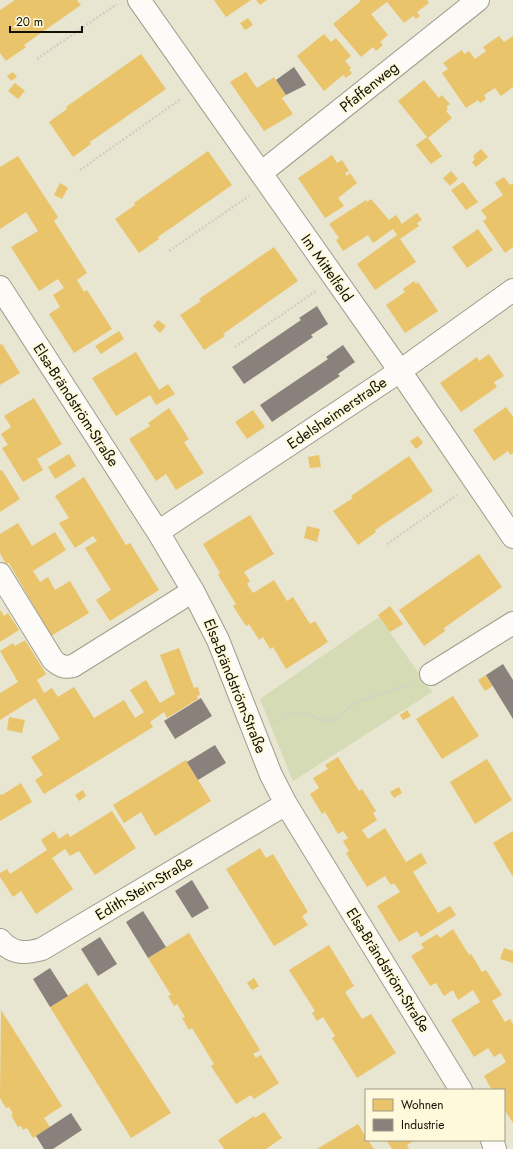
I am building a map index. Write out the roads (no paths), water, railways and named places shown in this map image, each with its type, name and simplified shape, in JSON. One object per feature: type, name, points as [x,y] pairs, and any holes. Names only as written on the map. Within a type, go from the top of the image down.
[{"type":"street","name":"Im Mittelfeld","points":[[139,0],[400,371],[513,537]]},
{"type":"street","name":"Pfaffenweg","points":[[264,178],[478,0]]},
{"type":"street","name":"Elsa-Brändström-Straße","points":[[0,287],[158,532],[193,591],[218,640],[271,775],[286,804],[461,1089]]},
{"type":"street","name":"Edelsheimerstraße","points":[[158,532],[400,371],[513,290]]},
{"type":"street","points":[[0,574],[53,660],[66,668],[73,666],[193,591]]},
{"type":"street","points":[[431,674],[513,623]]},
{"type":"street","name":"Edith-Stein-Straße","points":[[0,940],[8,949],[16,952],[28,953],[42,949],[286,804]]}]
